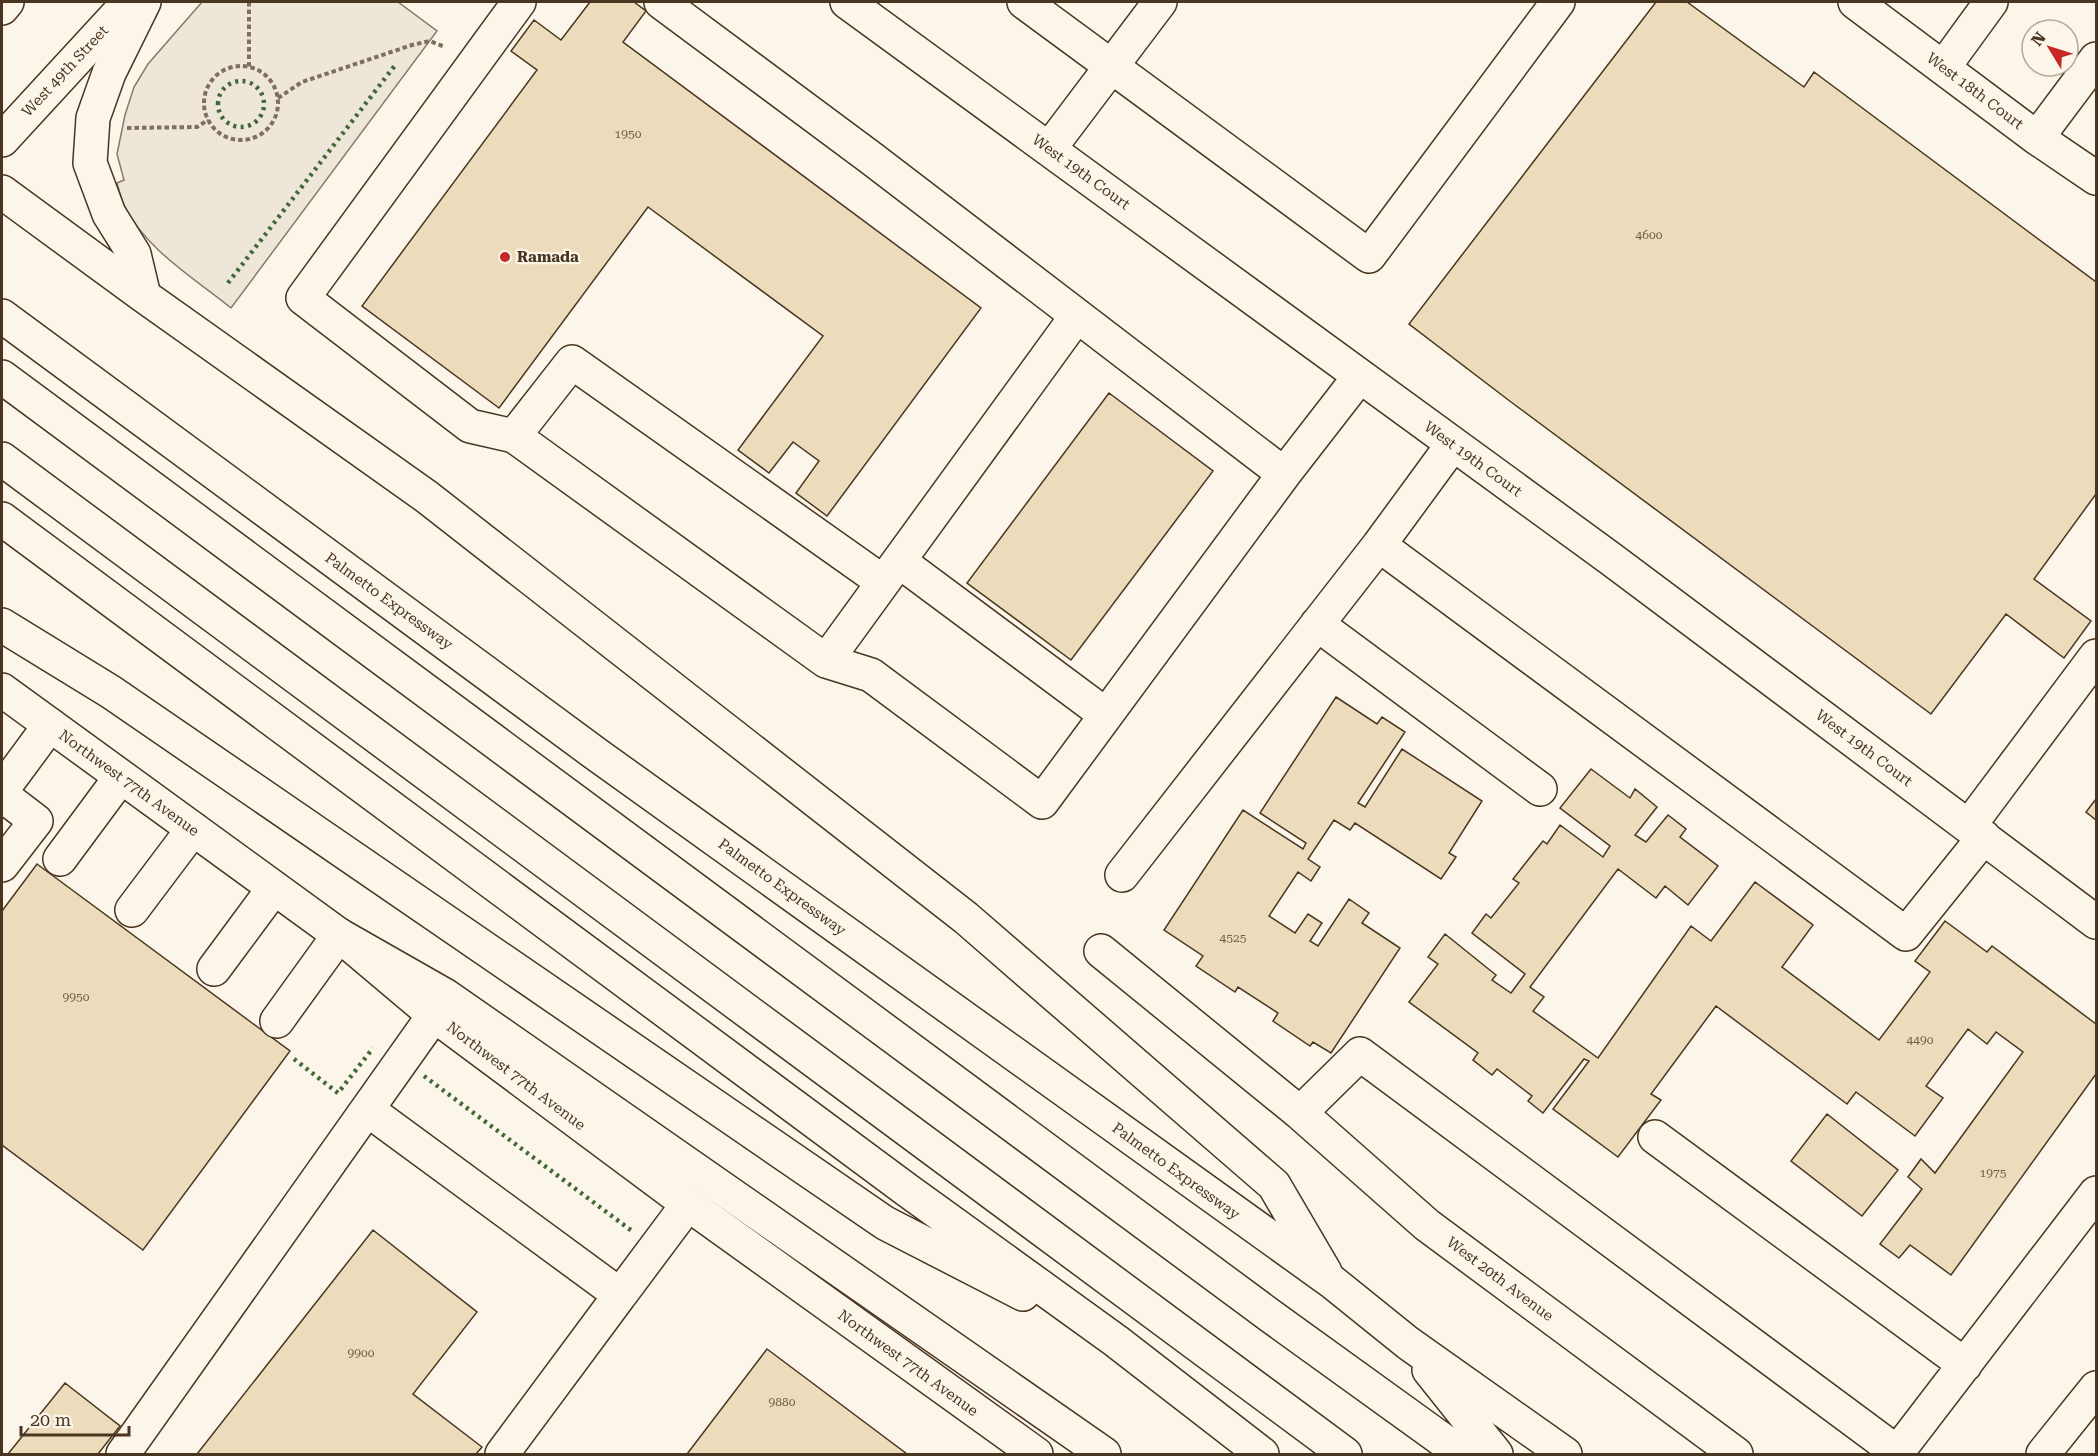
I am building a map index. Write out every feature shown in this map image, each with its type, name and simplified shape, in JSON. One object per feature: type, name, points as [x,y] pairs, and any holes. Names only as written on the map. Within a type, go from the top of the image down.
[{"type":"main road","points":[[2,8],[7,2]]},
{"type":"main road","name":"West 49th Street","points":[[2,140],[129,2]]},
{"type":"main road","points":[[144,2],[109,73],[93,118],[90,163],[109,214],[134,254],[144,296]]},
{"type":"main road","points":[[661,2],[954,221],[1076,317],[1284,474]]},
{"type":"main road","name":"West 19th Court","points":[[847,2],[1611,559],[2097,922]]},
{"type":"main road","points":[[1024,2],[1113,65],[1369,256],[1558,2]]},
{"type":"main road","points":[[1049,149],[1160,2]]},
{"type":"main road","name":"West 18th Court","points":[[1855,2],[2037,138],[2097,178]]},
{"type":"main road","points":[[1943,68],[1991,2]]},
{"type":"main road","points":[[505,6],[303,298],[470,426],[514,436],[826,661],[871,675],[1042,802],[1284,474],[1360,376]]},
{"type":"main road","points":[[2037,138],[2097,59]]},
{"type":"main road","points":[[2,192],[144,296],[427,496],[966,918],[1274,1185],[1330,1281]]},
{"type":"main road","name":"Palmetto Expressway","points":[[2,316],[596,754],[1330,1281],[1408,1343],[1565,1455]]},
{"type":"main road","points":[[826,661],[1076,317]]},
{"type":"main road","points":[[514,436],[572,362],[1106,715]]},
{"type":"main road","points":[[2,377],[1243,1296],[1462,1455]]},
{"type":"main road","points":[[1122,875],[1379,545],[1453,444]]},
{"type":"main road","points":[[2,459],[1345,1455]]},
{"type":"main road","points":[[2,519],[888,1176],[1116,1341],[1262,1455]]},
{"type":"main road","points":[[1379,545],[1906,934],[1945,886],[1976,832],[2097,656]]},
{"type":"main road","points":[[1317,624],[1540,789]]},
{"type":"main road","points":[[2,626],[111,692],[885,1223],[1116,1341]]},
{"type":"main road","name":"Northwest 77th Avenue","points":[[2,690],[339,935],[434,1015],[688,1204],[1029,1452]]},
{"type":"main road","points":[[2,790],[50,726]]},
{"type":"main road","points":[[60,859],[120,778]]},
{"type":"main road","points":[[2,795],[36,821],[2,865]]},
{"type":"main road","points":[[132,910],[193,829]]},
{"type":"main road","points":[[214,969],[274,888]]},
{"type":"main road","points":[[277,1021],[339,935],[446,996],[1104,1455]]},
{"type":"main road","name":"West 20th Avenue","points":[[1101,951],[1300,1113],[1427,1225],[1736,1455]]},
{"type":"main road","points":[[123,1455],[434,1015]]},
{"type":"main road","points":[[1300,1113],[1360,1054],[1897,1454],[2097,1193]]},
{"type":"main road","points":[[368,1110],[620,1295]]},
{"type":"main road","points":[[1656,1137],[1965,1365]]},
{"type":"main road","points":[[502,1455],[688,1204]]},
{"type":"main road","points":[[1408,1343],[1496,1455]]},
{"type":"main road","points":[[2043,1455],[2097,1388]]},
{"type":"path","points":[[249,2],[249,67]]},
{"type":"path","points":[[278,98],[302,82],[430,41]]},
{"type":"path","points":[[243,65],[249,67],[266,75],[274,85],[278,98],[278,110],[274,120],[258,136],[247,140],[235,140],[224,136],[208,120],[205,101],[210,83],[219,74],[230,68],[243,65]]},
{"type":"path","points":[[126,128],[197,127],[208,120]]},
{"type":"shaded area","points":[[202,2],[398,2],[437,31],[231,308],[172,262],[144,235],[124,205],[117,183],[124,180],[117,154],[125,115],[134,87],[148,64]]},
{"type":"building","name":"Ramada","points":[[590,2],[634,2],[646,11],[623,42],[981,308],[827,516],[796,493],[819,461],[793,442],[769,473],[738,450],[823,336],[648,207],[499,408],[362,306],[537,70],[511,51],[534,20],[561,40]]},
{"type":"building","points":[[1656,2],[1687,2],[1804,87],[1814,72],[2096,282],[2096,494],[2034,579],[2091,621],[2064,658],[2006,614],[1931,714],[1409,324]]},
{"type":"building","points":[[1109,393],[1213,471],[1071,660],[967,583]]},
{"type":"building","points":[[1336,697],[1377,724],[1382,717],[1405,732],[1358,803],[1365,807],[1402,749],[1482,801],[1449,853],[1456,857],[1441,879],[1355,823],[1350,830],[1334,820],[1308,859],[1320,867],[1311,881],[1298,872],[1269,916],[1295,933],[1308,914],[1322,923],[1310,941],[1318,946],[1349,899],[1369,913],[1362,923],[1400,948],[1331,1053],[1313,1042],[1310,1046],[1273,1021],[1278,1013],[1238,987],[1235,992],[1196,966],[1203,956],[1164,930],[1243,810],[1303,849],[1306,843],[1260,813]]},
{"type":"building","points":[[1591,769],[1630,798],[1635,789],[1657,807],[1635,835],[1646,842],[1668,815],[1686,829],[1680,837],[1718,866],[1688,905],[1665,886],[1656,898],[1618,869],[1530,987],[1544,997],[1533,1011],[1598,1058],[1691,926],[1711,941],[1755,882],[1813,925],[1782,967],[1879,1040],[1930,972],[1915,961],[1945,921],[1987,952],[1992,946],[2096,1024],[2096,1074],[1951,1275],[1910,1245],[1899,1258],[1880,1244],[1922,1189],[1908,1177],[1921,1159],[1935,1173],[2023,1052],[1996,1032],[1987,1044],[1968,1029],[1926,1086],[1943,1098],[1915,1136],[1856,1092],[1847,1104],[1716,1006],[1651,1094],[1661,1100],[1618,1157],[1553,1109],[1589,1061],[1584,1059],[1543,1113],[1528,1101],[1532,1096],[1497,1069],[1492,1075],[1473,1060],[1478,1053],[1409,1002],[1438,964],[1428,957],[1445,934],[1496,975],[1492,980],[1511,993],[1525,974],[1472,933],[1486,914],[1491,918],[1519,883],[1513,879],[1543,841],[1547,844],[1560,825],[1603,857],[1610,846],[1560,808]]},
{"type":"building","points":[[2096,799],[2096,820],[2086,812]]},
{"type":"building","points":[[37,864],[290,1051],[143,1250],[2,1145],[2,911]]},
{"type":"building","points":[[1827,1114],[1898,1170],[1862,1216],[1791,1161]]},
{"type":"building","points":[[373,1230],[477,1312],[413,1394],[482,1447],[476,1454],[197,1454]]},
{"type":"building","points":[[767,1349],[907,1454],[687,1454]]},
{"type":"building","points":[[65,1383],[120,1426],[98,1454],[8,1454]]},
{"type":"hedge","points":[[228,283],[396,64]]},
{"type":"hedge","points":[[241,81],[257,88],[264,104],[257,120],[241,127],[225,120],[218,104],[225,88],[241,81]]},
{"type":"hedge","points":[[294,1059],[338,1093],[373,1048]]},
{"type":"hedge","points":[[424,1076],[632,1231]]},
{"type":"place","name":"Ramada","points":[[505,257]]}]
